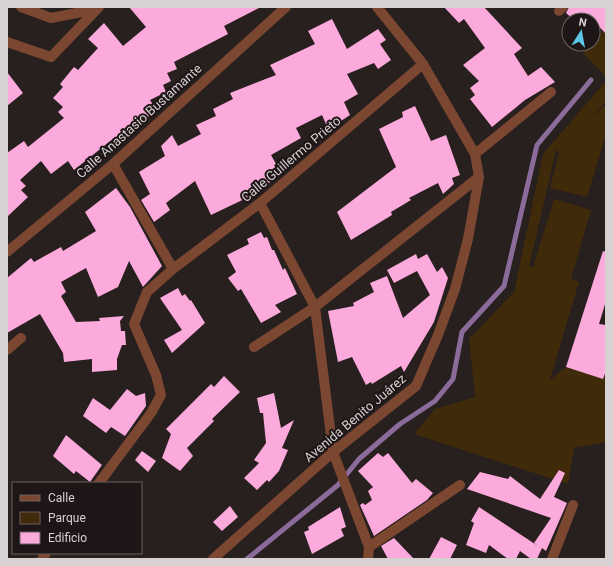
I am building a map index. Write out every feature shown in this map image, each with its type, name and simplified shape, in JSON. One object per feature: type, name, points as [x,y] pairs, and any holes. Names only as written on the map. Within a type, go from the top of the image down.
[{"type":"street","points":[[21,7],[51,18],[98,8]]},
{"type":"street","name":"Calle Anastasio Bustamante","points":[[7,252],[113,164],[286,7]]},
{"type":"street","name":"Avenida Benito Juárez","points":[[213,559],[333,452],[416,386],[438,335],[455,289],[468,239],[479,177],[475,154],[423,64],[377,7]]},
{"type":"street","points":[[7,42],[50,57],[98,8]]},
{"type":"street","name":"Calle Guillermo Prieto","points":[[100,482],[151,413],[161,395],[156,375],[134,324],[147,292],[173,269],[260,203],[423,64]]},
{"type":"street","points":[[475,154],[551,92]]},
{"type":"street","points":[[113,164],[173,269]]},
{"type":"street","points":[[254,347],[315,307],[479,177]]},
{"type":"street","points":[[260,203],[315,307],[333,452],[369,547],[368,559]]},
{"type":"street","points":[[7,350],[21,338]]},
{"type":"street","points":[[369,547],[460,485]]},
{"type":"street","points":[[552,559],[573,505]]},
{"type":"green space","points":[[606,28],[606,77],[583,53],[601,52],[601,33]]},
{"type":"green space","points":[[606,81],[606,102],[587,122],[606,104],[606,135],[587,197],[550,188],[559,152],[556,150],[529,267],[533,267],[554,199],[591,210],[571,279],[579,282],[550,380],[566,367],[603,379],[606,371],[606,442],[574,448],[568,484],[414,434],[435,409],[475,397],[469,339],[514,292],[543,154]]},
{"type":"building","points":[[129,7],[261,7],[224,26],[228,34],[174,62],[177,69],[167,73],[171,81],[163,85],[166,92],[150,100],[156,110],[128,134],[119,144],[114,138],[74,170],[68,161],[51,174],[41,161],[20,180],[26,186],[21,190],[28,197],[7,217],[7,153],[24,141],[28,147],[64,118],[58,112],[63,107],[53,98],[63,87],[60,84],[74,67],[78,70],[98,48],[88,39],[104,23],[123,46],[146,27]]},
{"type":"building","points":[[444,7],[484,7],[522,48],[514,54],[528,76],[541,67],[555,82],[525,100],[492,127],[470,99],[475,95],[470,88],[479,81],[463,65],[485,48],[464,19],[459,23]]},
{"type":"building","points":[[569,7],[606,7],[606,34],[601,29],[601,12],[566,12]]},
{"type":"building","points":[[332,19],[347,49],[378,29],[386,40],[380,44],[391,60],[378,69],[374,63],[347,74],[358,94],[344,102],[350,115],[338,123],[336,121],[326,124],[322,115],[296,128],[301,138],[271,155],[279,174],[259,192],[211,215],[195,181],[166,203],[170,210],[154,222],[141,200],[150,194],[139,172],[165,156],[161,146],[172,135],[178,146],[201,134],[196,125],[216,116],[213,109],[233,99],[230,93],[276,75],[270,65],[315,44],[308,31]]},
{"type":"building","points":[[7,72],[23,93],[7,106]]},
{"type":"building","points":[[415,106],[431,141],[446,135],[460,175],[452,178],[454,184],[443,194],[438,183],[409,198],[411,200],[391,212],[392,215],[351,240],[337,212],[396,167],[379,129],[403,117],[402,112]]},
{"type":"building","points":[[116,188],[130,207],[162,266],[143,287],[129,261],[118,287],[98,297],[86,268],[61,282],[66,292],[61,296],[76,322],[100,321],[99,318],[124,316],[120,321],[121,331],[125,331],[126,345],[122,345],[117,359],[117,370],[92,372],[92,359],[64,362],[63,353],[40,314],[7,333],[7,278],[31,258],[34,262],[61,247],[63,251],[96,231],[85,212]]},
{"type":"building","points":[[261,232],[264,238],[267,237],[283,270],[285,268],[297,294],[275,305],[281,312],[261,323],[241,289],[238,291],[228,278],[236,272],[227,255],[249,244],[247,239]]},
{"type":"building","points":[[603,251],[606,252],[606,301],[599,324],[606,325],[606,371],[603,379],[566,367]]},
{"type":"building","points":[[416,254],[418,259],[427,254],[437,272],[442,267],[448,278],[434,322],[404,372],[401,366],[372,384],[371,382],[366,385],[352,357],[338,362],[328,311],[354,306],[353,303],[374,292],[370,283],[387,276],[403,318],[430,295],[417,271],[394,283],[387,270]]},
{"type":"building","points":[[178,288],[182,296],[185,294],[190,301],[191,300],[205,323],[172,353],[164,340],[182,330],[160,298]]},
{"type":"building","points":[[224,376],[240,392],[212,419],[214,421],[187,448],[193,456],[180,471],[162,458],[171,434],[166,429],[211,384],[214,387]]},
{"type":"building","points":[[127,389],[136,396],[145,393],[146,406],[125,436],[111,427],[106,433],[83,416],[93,398],[110,410]]},
{"type":"building","points":[[274,393],[281,428],[294,420],[282,448],[288,450],[279,471],[269,482],[267,480],[257,490],[244,478],[259,463],[254,460],[266,443],[263,413],[260,413],[257,398]]},
{"type":"building","points":[[66,435],[102,465],[90,482],[76,471],[74,474],[53,456]]},
{"type":"building","points":[[142,451],[156,461],[148,472],[135,460]]},
{"type":"building","points":[[378,453],[383,457],[388,453],[412,483],[416,479],[433,493],[427,500],[374,536],[360,505],[363,503],[365,505],[372,500],[368,491],[373,487],[358,471]]},
{"type":"building","points":[[559,470],[565,473],[554,497],[567,503],[546,551],[542,548],[537,559],[531,559],[520,551],[516,559],[508,559],[489,545],[486,553],[466,545],[474,523],[471,521],[479,507],[538,546],[534,543],[551,518],[467,489],[480,472],[508,479],[510,476],[540,499]]},
{"type":"building","points":[[230,506],[238,517],[222,531],[213,522]]},
{"type":"building","points":[[340,507],[346,527],[341,529],[344,536],[312,554],[304,532],[309,530],[308,527]]},
{"type":"building","points":[[441,537],[457,545],[450,559],[429,559]]},
{"type":"building","points":[[394,538],[414,559],[388,559],[381,546]]},
{"type":"waterway","points":[[247,559],[338,485],[359,459],[400,424],[435,401],[453,379],[462,332],[504,286],[537,145],[591,80]]}]
